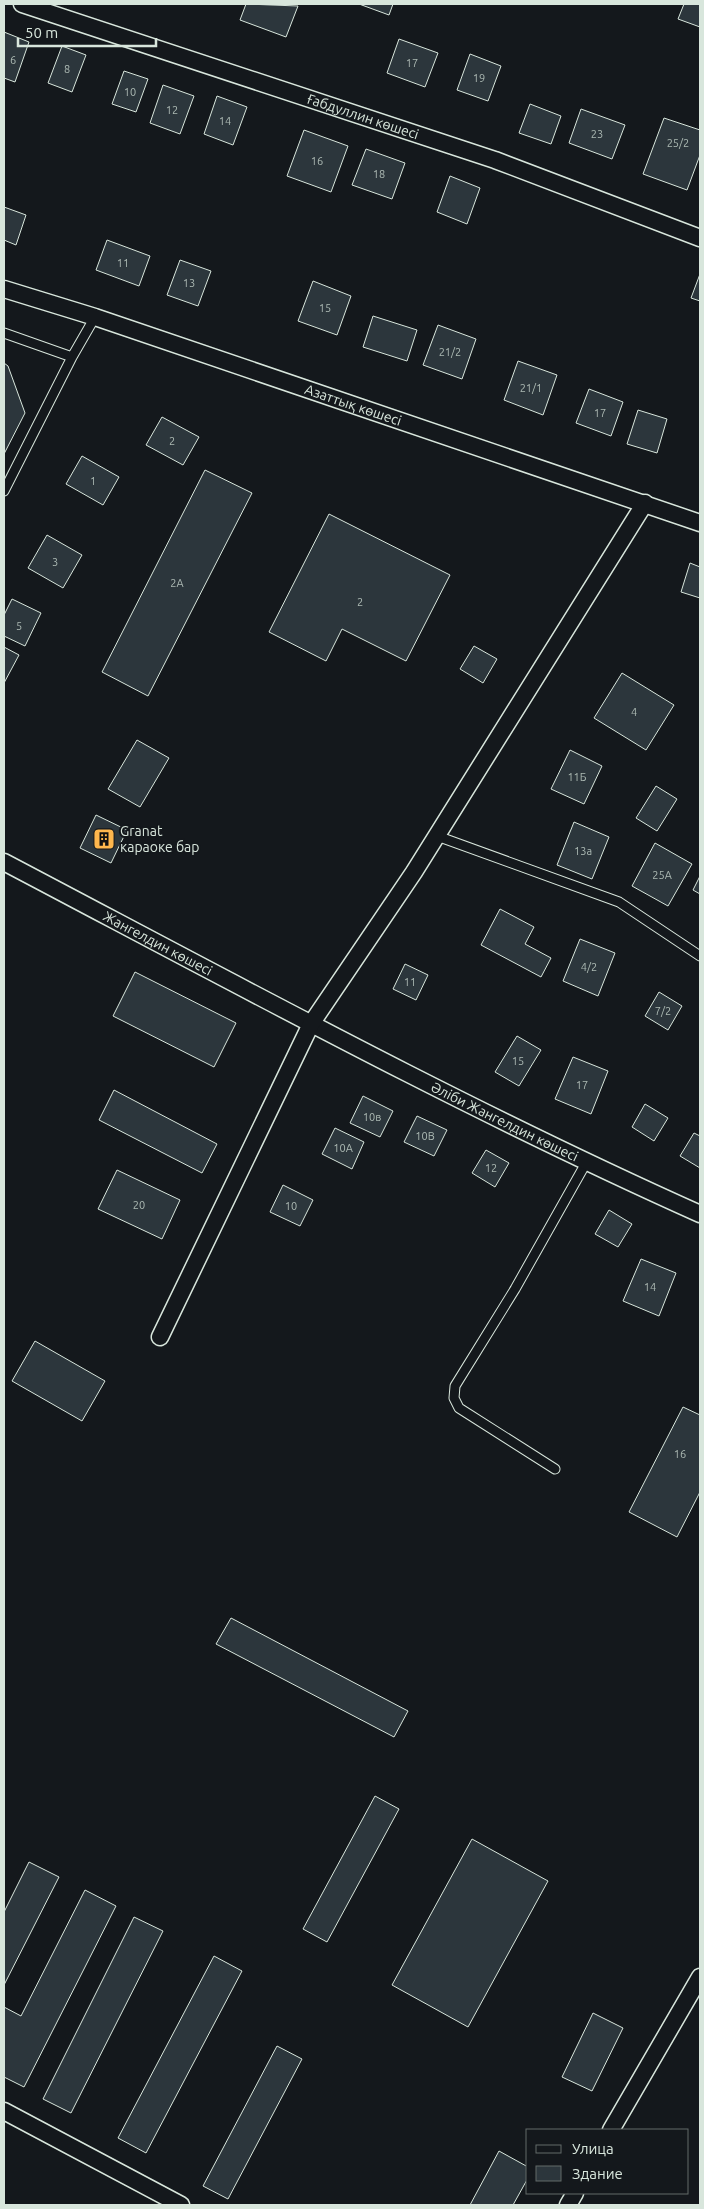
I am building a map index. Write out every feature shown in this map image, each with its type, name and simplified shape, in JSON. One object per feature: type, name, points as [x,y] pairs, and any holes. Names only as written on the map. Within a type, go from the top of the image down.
[{"type":"street","name":"Ғабдуллин көшесі","points":[[22,4],[496,160],[700,238]]},
{"type":"street","name":"Азаттық көшесі","points":[[4,289],[95,317],[700,523]]},
{"type":"street","points":[[160,1337],[311,1024],[437,836],[645,503]]},
{"type":"street","name":"Жангелдин көшесі","points":[[4,862],[311,1024]]},
{"type":"street","name":"Әліби Жангелдин көшесі","points":[[311,1024],[586,1163],[700,1214]]},
{"type":"street","points":[[612,2129],[700,1978]]},
{"type":"street","points":[[4,2111],[181,2205]]},
{"type":"street","points":[[568,2205],[574,2194]]},
{"type":"lane","points":[[4,491],[72,357],[95,317]]},
{"type":"lane","points":[[4,333],[72,357]]},
{"type":"lane","points":[[437,836],[620,902],[700,956]]},
{"type":"lane","points":[[554,1468],[459,1408],[454,1392],[455,1386],[515,1289],[586,1163]]},
{"type":"building","points":[[246,4],[298,6],[286,37],[240,20]]},
{"type":"building","points":[[359,4],[393,4],[389,15]]},
{"type":"building","points":[[684,4],[700,4],[700,27],[678,19]]},
{"type":"building","points":[[4,32],[29,42],[15,82],[4,78]]},
{"type":"building","points":[[399,39],[438,53],[425,87],[387,73]]},
{"type":"building","points":[[62,46],[86,55],[72,92],[48,83]]},
{"type":"building","points":[[470,54],[501,66],[488,101],[457,90]]},
{"type":"building","points":[[124,71],[148,79],[136,112],[112,104]]},
{"type":"building","points":[[163,85],[194,96],[180,134],[150,123]]},
{"type":"building","points":[[217,96],[247,107],[233,145],[204,134]]},
{"type":"building","points":[[530,104],[561,116],[551,144],[519,133]]},
{"type":"building","points":[[581,109],[625,125],[612,159],[569,143]]},
{"type":"building","points":[[664,118],[700,130],[700,155],[687,190],[643,174]]},
{"type":"building","points":[[304,130],[348,146],[331,192],[287,176]]},
{"type":"building","points":[[366,149],[405,163],[392,199],[352,185]]},
{"type":"building","points":[[450,176],[480,188],[467,224],[437,212]]},
{"type":"building","points":[[4,207],[26,215],[16,245],[4,240]]},
{"type":"building","points":[[107,240],[150,256],[139,286],[96,270]]},
{"type":"building","points":[[180,260],[211,271],[198,306],[167,295]]},
{"type":"building","points":[[700,274],[700,301],[691,298]]},
{"type":"building","points":[[313,281],[351,296],[337,335],[298,321]]},
{"type":"building","points":[[373,316],[417,330],[407,361],[363,347]]},
{"type":"building","points":[[438,325],[476,339],[462,379],[423,365]]},
{"type":"building","points":[[518,361],[557,375],[543,415],[504,400]]},
{"type":"building","points":[[4,363],[8,366],[25,413],[4,454]]},
{"type":"building","points":[[589,389],[623,402],[611,436],[576,423]]},
{"type":"building","points":[[638,410],[667,419],[657,453],[627,444]]},
{"type":"building","points":[[162,417],[199,437],[183,465],[146,445]]},
{"type":"building","points":[[82,456],[119,477],[103,505],[66,484]]},
{"type":"building","points":[[205,470],[252,493],[148,696],[102,672]]},
{"type":"building","points":[[329,514],[450,575],[406,661],[342,629],[326,661],[269,632]]},
{"type":"building","points":[[47,535],[82,555],[63,588],[28,568]]},
{"type":"building","points":[[690,563],[700,567],[700,598],[681,592]]},
{"type":"building","points":[[12,599],[41,613],[25,646],[4,636],[4,615]]},
{"type":"building","points":[[474,646],[497,659],[483,683],[460,669]]},
{"type":"building","points":[[4,647],[19,655],[4,683]]},
{"type":"building","points":[[622,673],[674,705],[646,750],[594,718]]},
{"type":"building","points":[[137,740],[169,758],[140,807],[108,789]]},
{"type":"building","points":[[570,750],[602,766],[584,804],[551,789]]},
{"type":"building","points":[[656,786],[677,799],[657,831],[636,818]]},
{"type":"building","name":"Granat караоке бар","points":[[96,815],[127,830],[111,863],[80,848]]},
{"type":"building","points":[[574,822],[609,837],[592,879],[557,865]]},
{"type":"building","points":[[655,843],[692,864],[668,906],[632,886]]},
{"type":"building","points":[[700,876],[700,894],[693,890]]},
{"type":"building","points":[[500,909],[534,927],[525,944],[551,958],[541,977],[481,945]]},
{"type":"building","points":[[580,939],[615,953],[598,996],[563,981]]},
{"type":"building","points":[[405,964],[428,975],[416,1000],[393,989]]},
{"type":"building","points":[[135,972],[236,1023],[214,1067],[113,1016]]},
{"type":"building","points":[[659,992],[682,1006],[668,1030],[645,1016]]},
{"type":"building","points":[[517,1036],[541,1050],[519,1086],[495,1072]]},
{"type":"building","points":[[573,1057],[608,1071],[591,1114],[555,1099]]},
{"type":"building","points":[[114,1090],[217,1144],[202,1173],[99,1120]]},
{"type":"building","points":[[363,1096],[393,1111],[380,1137],[350,1123]]},
{"type":"building","points":[[645,1104],[668,1118],[654,1141],[632,1127]]},
{"type":"building","points":[[417,1116],[447,1130],[434,1156],[404,1142]]},
{"type":"building","points":[[335,1128],[364,1142],[352,1169],[322,1154]]},
{"type":"building","points":[[694,1133],[700,1136],[700,1168],[680,1156]]},
{"type":"building","points":[[486,1150],[509,1163],[495,1187],[472,1173]]},
{"type":"building","points":[[117,1170],[180,1200],[162,1239],[98,1209]]},
{"type":"building","points":[[283,1185],[313,1200],[300,1226],[270,1212]]},
{"type":"building","points":[[609,1210],[632,1224],[618,1247],[595,1234]]},
{"type":"building","points":[[641,1259],[676,1273],[659,1316],[623,1301]]},
{"type":"building","points":[[35,1341],[105,1381],[82,1421],[12,1381]]},
{"type":"building","points":[[683,1407],[700,1415],[700,1492],[677,1537],[629,1512]]},
{"type":"building","points":[[231,1618],[408,1711],[394,1737],[216,1644]]},
{"type":"building","points":[[375,1796],[399,1809],[327,1942],[303,1929]]},
{"type":"building","points":[[472,1839],[548,1881],[468,2027],[392,1985]]},
{"type":"building","points":[[29,1862],[59,1877],[4,1985],[4,1912]]},
{"type":"building","points":[[85,1890],[116,1906],[24,2087],[4,2077],[4,2007],[21,2016]]},
{"type":"building","points":[[134,1917],[163,1931],[71,2113],[43,2099]]},
{"type":"building","points":[[214,1956],[242,1971],[146,2153],[118,2138]]},
{"type":"building","points":[[593,2013],[623,2028],[592,2091],[562,2077]]},
{"type":"building","points":[[277,2046],[302,2059],[228,2199],[203,2186]]},
{"type":"building","points":[[499,2151],[526,2166],[526,2182],[513,2205],[470,2205]]},
{"type":"place","name":"Granat караоке бар","points":[[104,839]]}]
